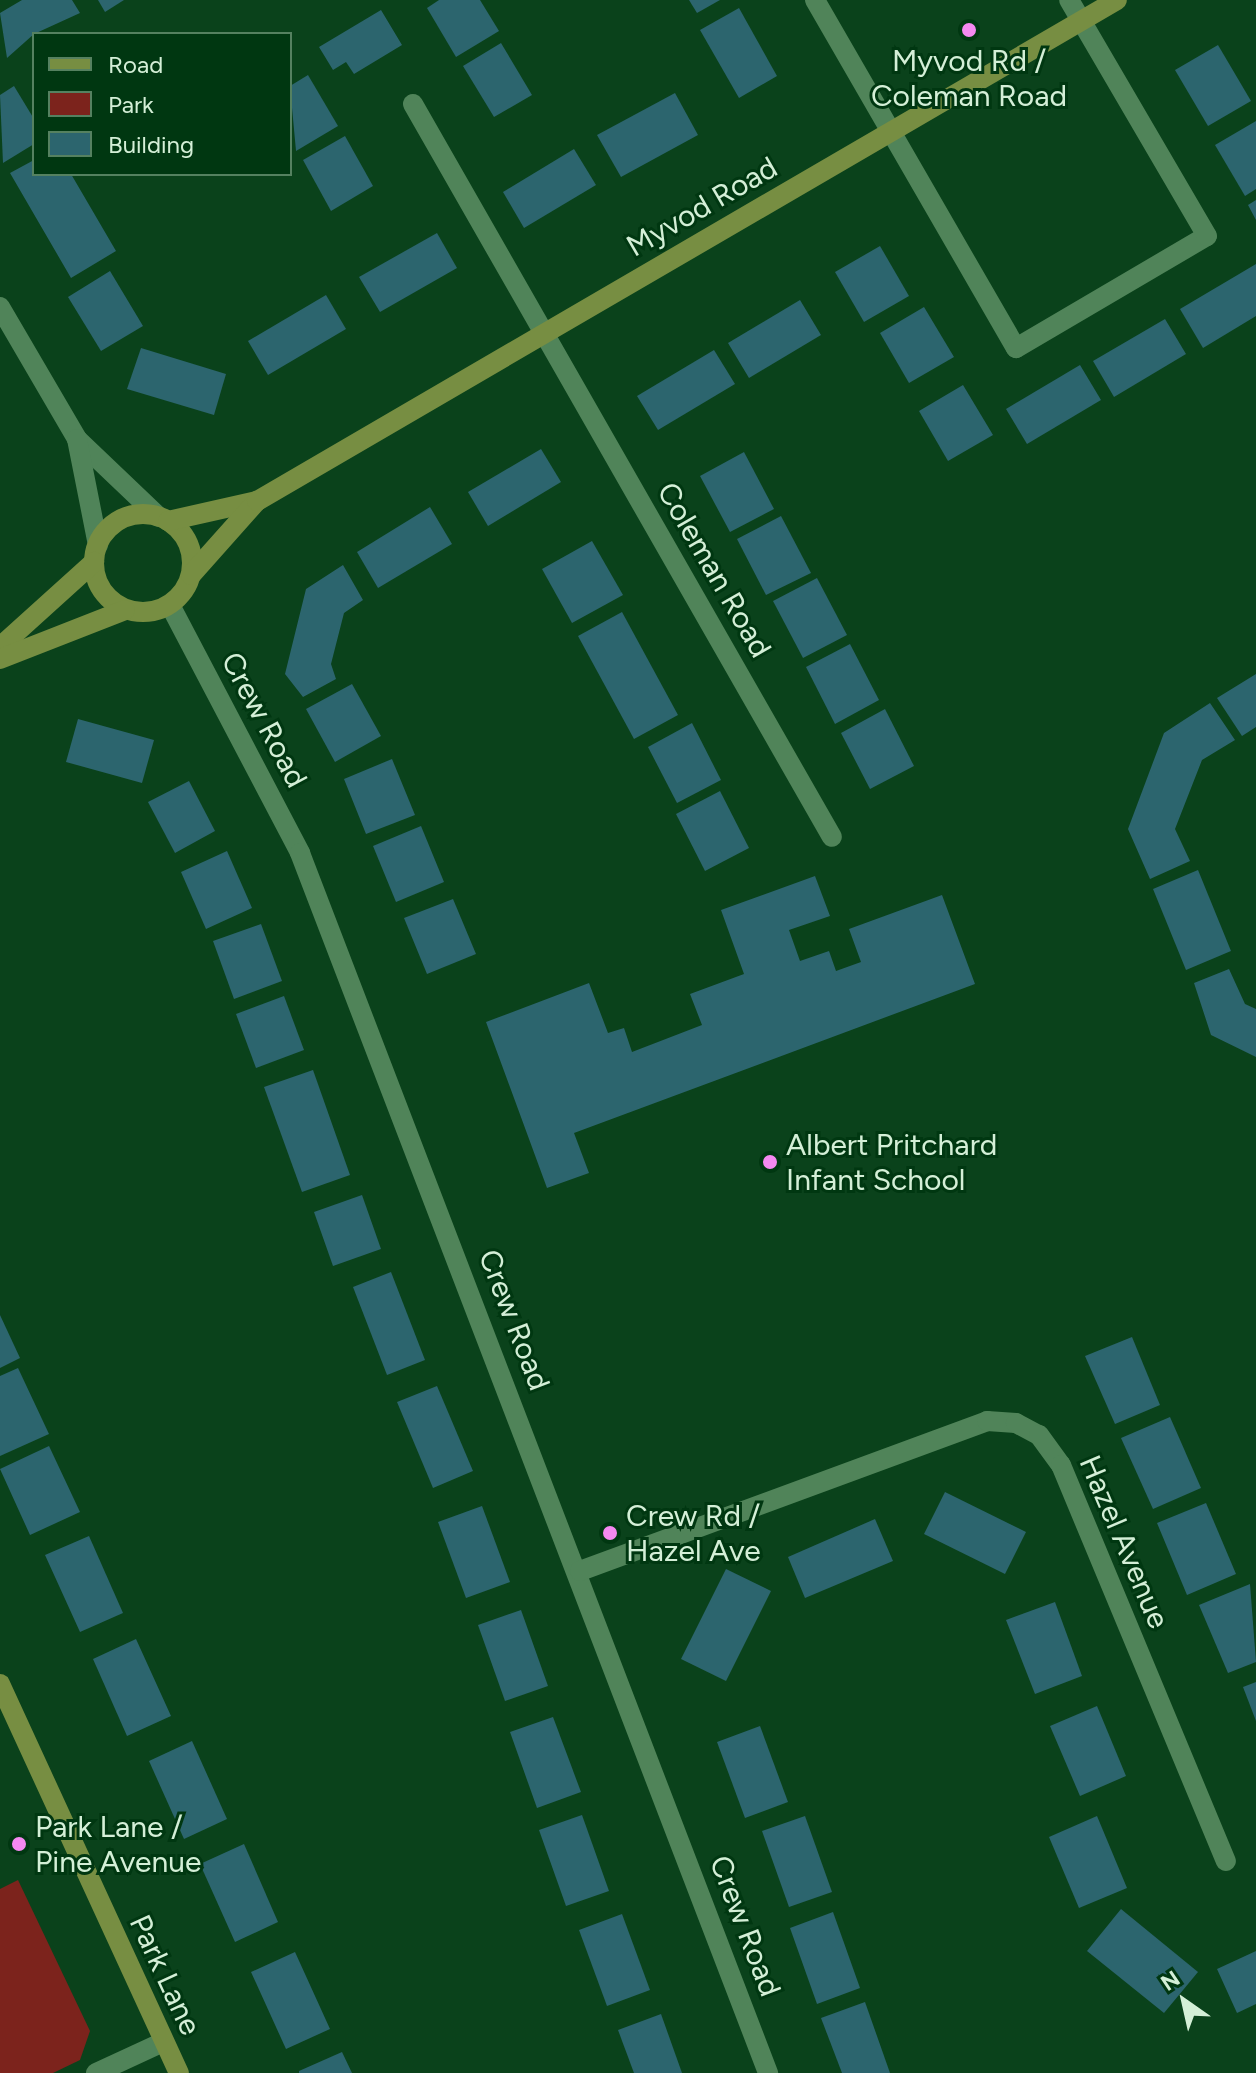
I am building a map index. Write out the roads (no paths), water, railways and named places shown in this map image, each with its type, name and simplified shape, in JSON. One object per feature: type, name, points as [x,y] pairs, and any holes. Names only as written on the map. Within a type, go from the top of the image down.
[{"type":"street","points":[[815,0],[1016,348],[1207,236],[1069,0]]},
{"type":"street","name":"Myvod Road","points":[[191,575],[257,501],[1117,0]]},
{"type":"street","points":[[413,104],[544,332]]},
{"type":"street","points":[[0,307],[77,439],[163,519],[190,549],[191,575],[170,605],[125,610],[0,659]]},
{"type":"street","name":"Coleman Road","points":[[544,332],[832,837]]},
{"type":"street","points":[[77,439],[98,584],[125,610]]},
{"type":"street","name":"Myvod Road","points":[[163,519],[257,501]]},
{"type":"street","points":[[0,647],[96,554],[124,518],[163,519]]},
{"type":"street","name":"Crew Road","points":[[170,605],[300,853],[580,1571],[768,2073]]},
{"type":"street","name":"Hazel Avenue","points":[[580,1571],[987,1421],[1016,1423],[1039,1435],[1061,1465],[1226,1861]]},
{"type":"street","name":"Park Lane","points":[[0,1684],[179,2073]]},
{"type":"street","points":[[96,2073],[163,2042]]},
{"type":"place","name":"Myvod Rd / Coleman Road","points":[[969,30]]},
{"type":"place","name":"Albert Pritchard Infant School","points":[[770,1162]]},
{"type":"place","name":"Crew Rd / Hazel Ave","points":[[610,1533]]},
{"type":"place","name":"Park Lane / Pine Avenue","points":[[19,1844]]}]
